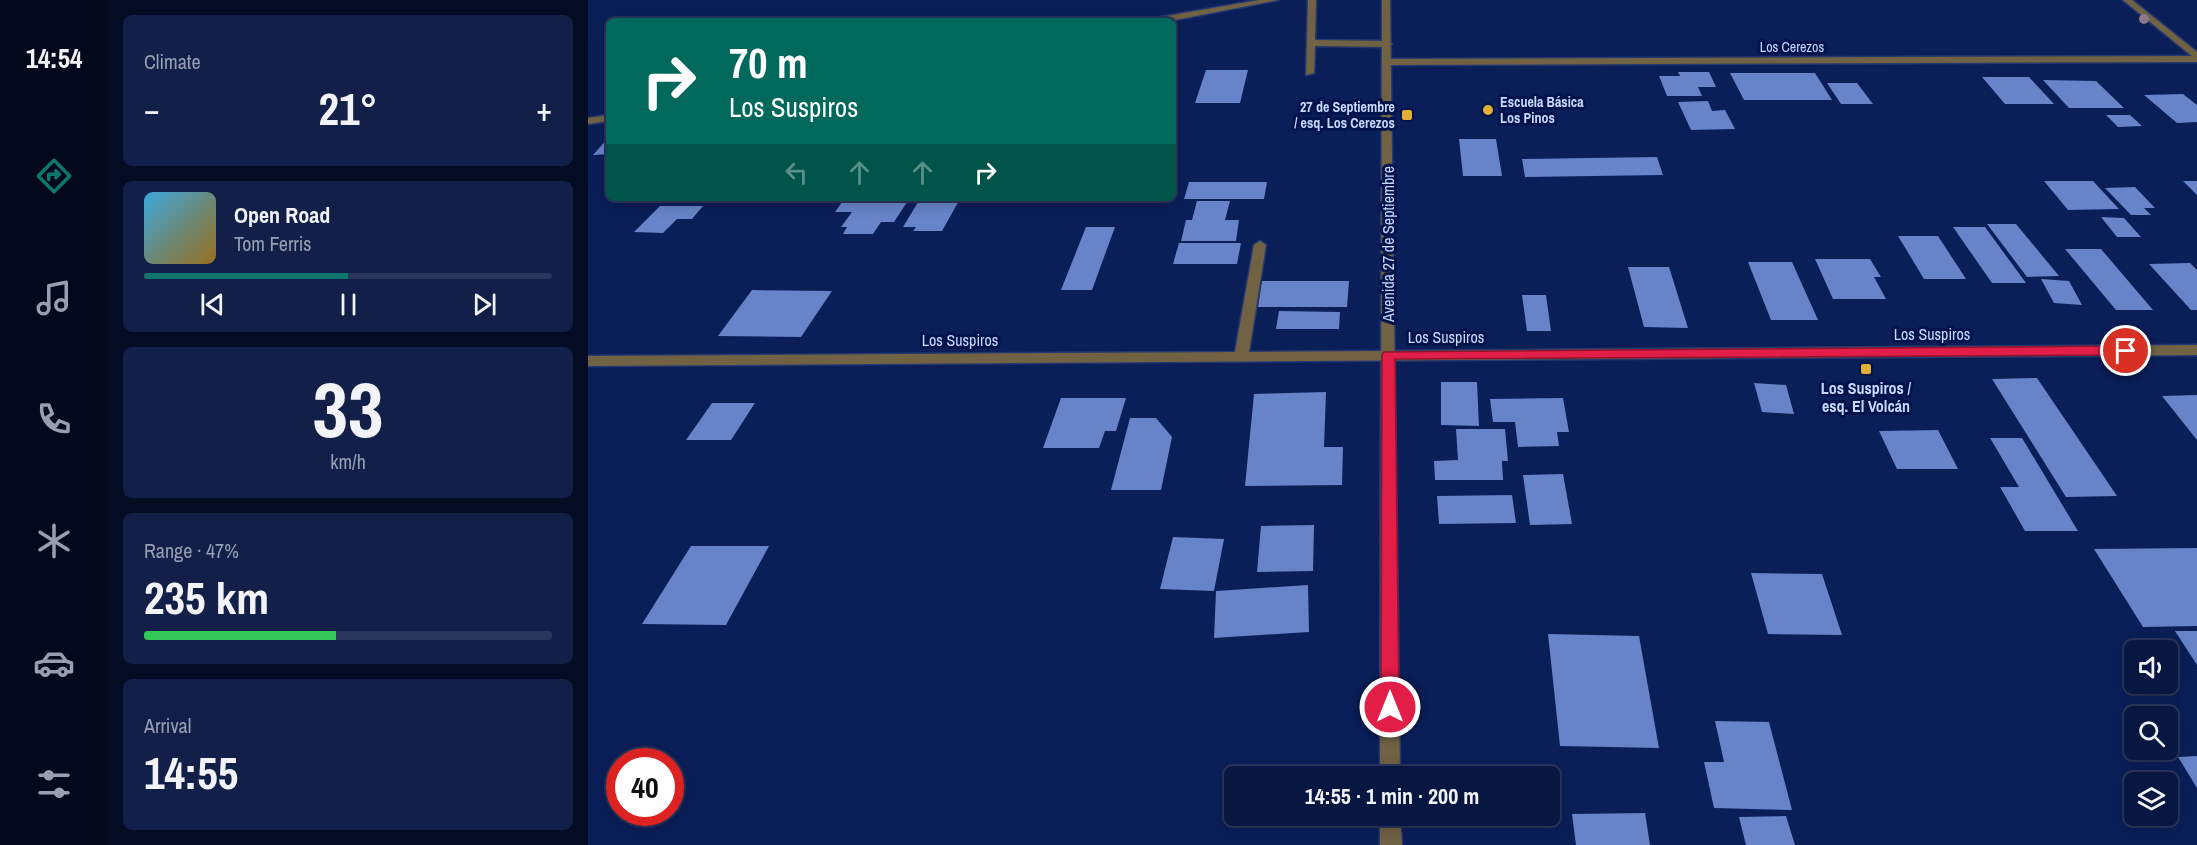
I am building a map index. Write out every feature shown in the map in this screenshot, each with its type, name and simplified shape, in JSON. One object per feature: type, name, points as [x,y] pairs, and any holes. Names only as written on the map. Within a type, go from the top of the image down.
[{"type":"street","points":[[1172,18],[1274,0]]},
{"type":"street","points":[[1309,73],[1312,0]]},
{"type":"street","name":"Avenida 27 de Septiembre","points":[[1386,0],[1390,766]]},
{"type":"street","points":[[2127,0],[2197,58]]},
{"type":"street","points":[[1310,43],[1387,44]]},
{"type":"street","name":"Los Cerezos","points":[[1387,62],[2197,58]]},
{"type":"street","points":[[588,122],[606,119]]},
{"type":"street","points":[[1241,356],[1260,245]]},
{"type":"street","name":"Los Suspiros","points":[[588,361],[2197,350]]},
{"type":"street","points":[[1390,826],[1390,845]]},
{"type":"building","points":[[1206,70],[1248,70],[1240,103],[1195,103]]},
{"type":"building","points":[[1678,72],[1709,72],[1716,87],[1698,87],[1702,96],[1667,96],[1659,76],[1680,76]]},
{"type":"building","points":[[1730,73],[1815,73],[1832,100],[1744,100]]},
{"type":"building","points":[[1982,77],[2029,77],[2054,104],[2005,104]]},
{"type":"building","points":[[2043,80],[2096,81],[2124,108],[2069,108]]},
{"type":"building","points":[[1827,83],[1857,83],[1873,104],[1841,104]]},
{"type":"building","points":[[2183,94],[2197,105],[2197,122],[2177,123],[2144,95]]},
{"type":"building","points":[[1708,101],[1712,111],[1725,110],[1735,129],[1691,130],[1678,102]]},
{"type":"building","points":[[2106,115],[2130,115],[2142,126],[2118,127]]},
{"type":"building","points":[[1459,139],[1496,139],[1502,176],[1463,176]]},
{"type":"building","points":[[606,140],[606,154],[593,155]]},
{"type":"building","points":[[1657,157],[1663,175],[1525,177],[1522,159]]},
{"type":"building","points":[[2044,181],[2093,181],[2119,209],[2068,210]]},
{"type":"building","points":[[2183,181],[2197,181],[2197,195]]},
{"type":"building","points":[[1189,182],[1267,182],[1264,199],[1184,199]]},
{"type":"building","points":[[2135,187],[2155,208],[2144,208],[2151,215],[2131,215],[2105,188]]},
{"type":"building","points":[[843,201],[908,201],[894,222],[881,222],[873,234],[843,234],[847,227],[841,227],[852,212],[835,212]]},
{"type":"building","points":[[919,201],[959,201],[942,231],[913,231],[916,227],[903,227]]},
{"type":"building","points":[[1197,201],[1230,201],[1225,220],[1239,220],[1236,241],[1181,241],[1186,220],[1192,220]]},
{"type":"building","points":[[660,206],[703,206],[692,219],[677,219],[663,233],[634,232]]},
{"type":"building","points":[[2101,217],[2124,218],[2141,237],[2117,237]]},
{"type":"building","points":[[1987,224],[2016,224],[2059,276],[2027,277]]},
{"type":"building","points":[[1086,227],[1115,227],[1092,290],[1061,290]]},
{"type":"building","points":[[1953,227],[1985,227],[2026,283],[1992,283]]},
{"type":"building","points":[[1898,236],[1938,236],[1966,279],[1924,279]]},
{"type":"building","points":[[1179,243],[1241,243],[1237,264],[1173,264]]},
{"type":"building","points":[[2065,249],[2101,249],[2153,310],[2116,310]]},
{"type":"building","points":[[1815,259],[1870,259],[1881,277],[1874,277],[1886,299],[1833,299]]},
{"type":"building","points":[[1748,262],[1792,262],[1818,320],[1771,320]]},
{"type":"building","points":[[2190,263],[2197,270],[2197,310],[2191,310],[2149,264]]},
{"type":"building","points":[[1628,267],[1669,267],[1688,328],[1644,327]]},
{"type":"building","points":[[2041,279],[2069,281],[2082,305],[2054,303]]},
{"type":"building","points":[[1262,281],[1349,281],[1347,307],[1258,307]]},
{"type":"building","points":[[752,290],[832,291],[801,337],[718,336]]},
{"type":"building","points":[[1522,295],[1546,295],[1551,331],[1527,331]]},
{"type":"building","points":[[1279,311],[1340,312],[1339,329],[1276,329]]},
{"type":"building","points":[[2037,378],[2117,496],[2066,497],[1992,379]]},
{"type":"building","points":[[1441,382],[1477,382],[1479,426],[1441,425]]},
{"type":"building","points":[[1754,383],[1786,385],[1794,414],[1762,412]]},
{"type":"building","points":[[1326,392],[1324,447],[1343,447],[1342,485],[1245,486],[1254,394]]},
{"type":"building","points":[[2197,395],[2197,440],[2162,396]]},
{"type":"building","points":[[1061,398],[1126,398],[1116,431],[1105,431],[1099,448],[1043,448]]},
{"type":"building","points":[[1563,398],[1569,432],[1557,432],[1559,446],[1518,447],[1515,422],[1493,422],[1490,399]]},
{"type":"building","points":[[712,403],[755,403],[731,440],[686,440]]},
{"type":"building","points":[[1130,418],[1156,418],[1172,437],[1161,490],[1111,490]]},
{"type":"building","points":[[1456,429],[1505,429],[1508,461],[1502,461],[1503,480],[1435,480],[1434,461],[1458,460]]},
{"type":"building","points":[[1938,430],[1958,469],[1897,469],[1879,431]]},
{"type":"building","points":[[1990,438],[2022,438],[2078,531],[2025,531],[2000,487],[2019,487]]},
{"type":"building","points":[[1563,474],[1572,524],[1530,525],[1523,475]]},
{"type":"building","points":[[1512,495],[1516,523],[1439,524],[1437,496]]},
{"type":"building","points":[[1314,525],[1313,571],[1257,572],[1261,526]]},
{"type":"building","points":[[1173,537],[1224,539],[1214,591],[1160,589]]},
{"type":"building","points":[[691,546],[769,546],[726,625],[642,624]]},
{"type":"building","points":[[2197,548],[2197,626],[2143,627],[2094,549]]},
{"type":"building","points":[[1751,573],[1822,574],[1842,635],[1768,634]]},
{"type":"building","points":[[1308,585],[1309,632],[1214,638],[1216,591]]},
{"type":"building","points":[[2175,631],[2197,631],[2197,665]]},
{"type":"building","points":[[1548,634],[1639,636],[1659,748],[1560,746]]},
{"type":"building","points":[[1715,721],[1769,722],[1792,810],[1714,808],[1704,762],[1724,762]]},
{"type":"building","points":[[2197,756],[2197,788],[2178,757]]},
{"type":"building","points":[[1645,813],[1650,845],[1576,845],[1572,814]]},
{"type":"building","points":[[1786,816],[1795,845],[1746,845],[1739,817]]},
{"type":"place","name":"Escuela Básica Los Pinos","points":[[1488,110]]},
{"type":"place","name":"27 de Septiembre / esq. Los Cerezos","points":[[1407,115]]},
{"type":"place","name":"Los Suspiros / esq. El Volcán","points":[[1866,369]]},
{"type":"route","points":[[1390,707],[1389,355],[2126,351]]}]
